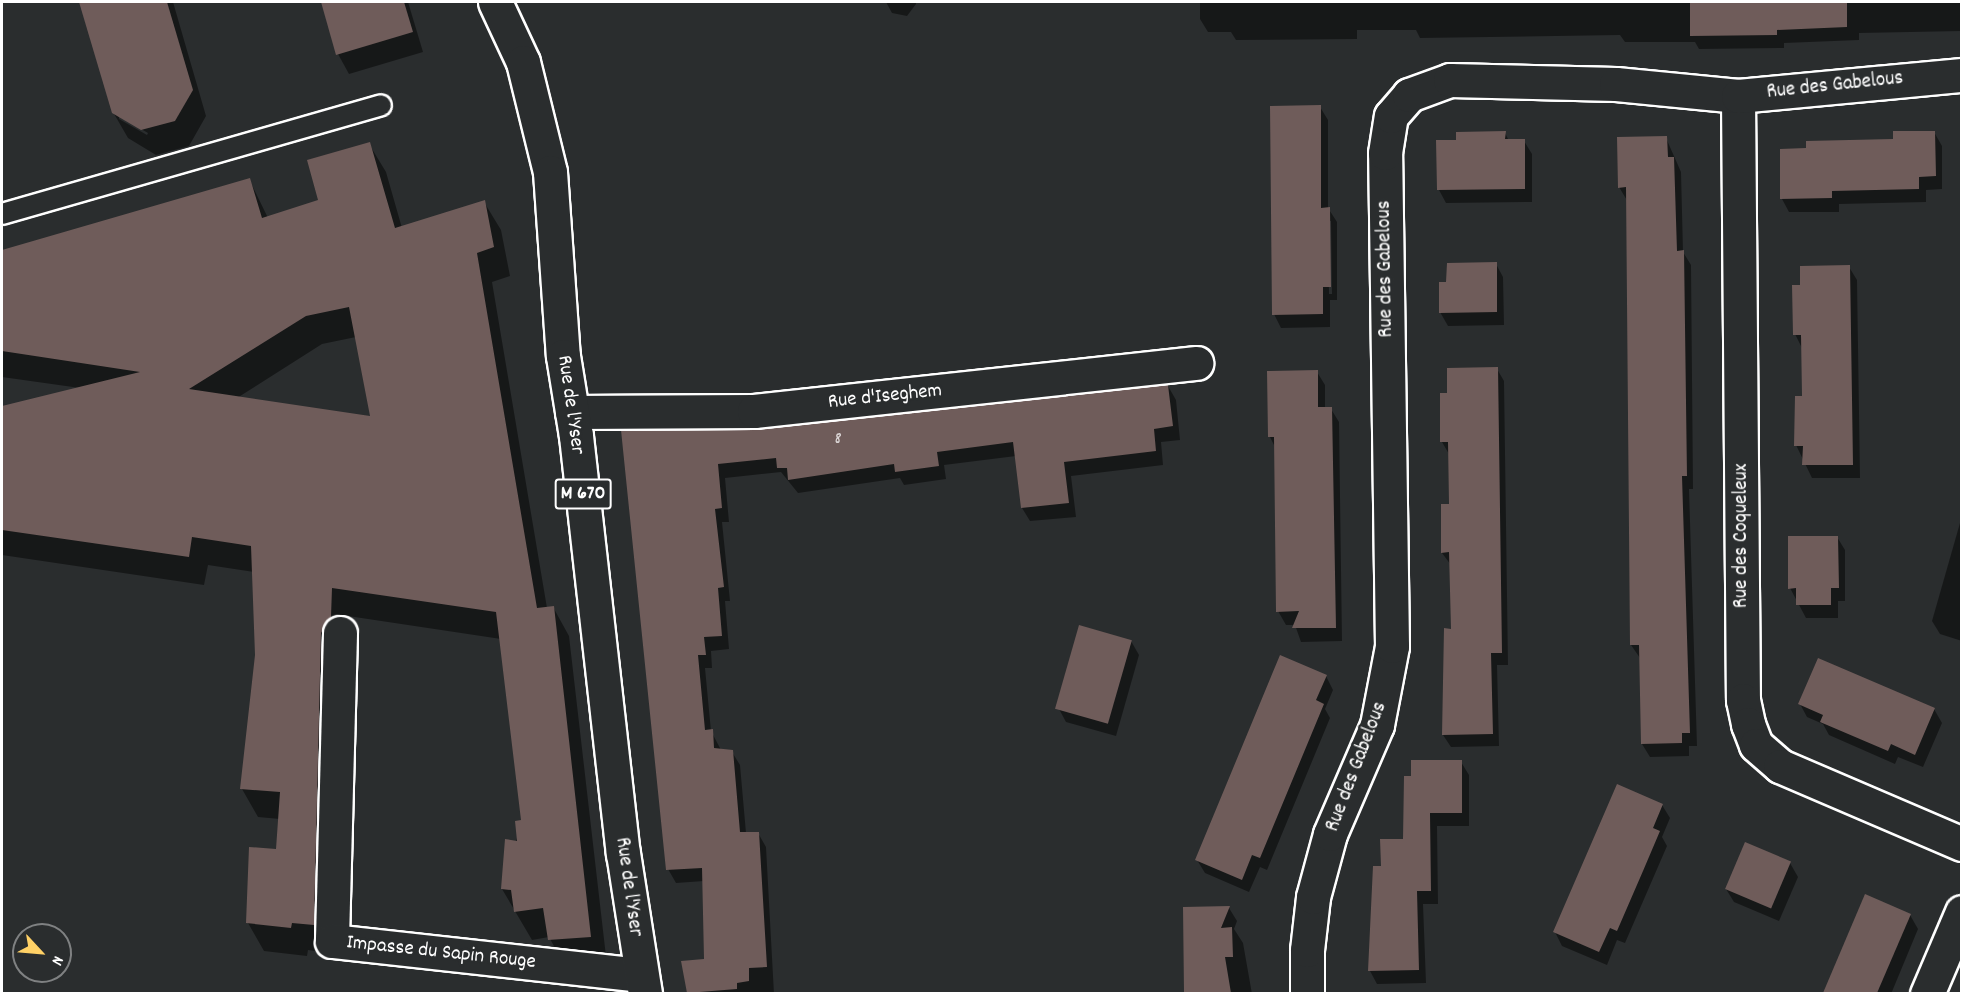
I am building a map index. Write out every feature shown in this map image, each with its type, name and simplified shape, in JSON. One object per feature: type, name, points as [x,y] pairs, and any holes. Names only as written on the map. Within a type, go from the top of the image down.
[{"type":"street","name":"Rue de l'Yser","points":[[495,2],[523,62],[550,172],[559,322],[572,412],[623,853],[643,984]]},
{"type":"street","name":"Rue des Gabelous","points":[[1307,993],[1307,950],[1313,897],[1330,834],[1377,725],[1392,646],[1384,153],[1391,116],[1409,95],[1450,80],[1616,84],[1738,96],[1962,75]]},
{"type":"street","name":"Rue des Coqueleux","points":[[1738,96],[1743,700],[1748,724],[1756,745],[1780,766],[1962,844]]},
{"type":"street","name":"Rue d'Iseghem","points":[[572,412],[754,411],[1196,363]]},
{"type":"street","name":"Impasse du Sapin Rouge","points":[[340,633],[332,941],[643,984]]},
{"type":"street","points":[[1927,993],[1962,912]]},
{"type":"lane","points":[[2,214],[381,105]]},
{"type":"building","points":[[79,2],[167,2],[193,90],[175,121],[141,130],[112,113]]},
{"type":"building","points":[[321,2],[404,2],[413,32],[336,55]]},
{"type":"building","points":[[1690,2],[1847,2],[1847,27],[1777,30],[1777,35],[1690,36]]},
{"type":"building","points":[[1321,105],[1321,208],[1330,207],[1331,287],[1323,287],[1323,314],[1272,315],[1270,106]]},
{"type":"building","points":[[1506,131],[1505,139],[1525,139],[1525,189],[1437,190],[1436,140],[1456,140],[1456,132]]},
{"type":"building","points":[[1893,131],[1935,131],[1936,176],[1919,177],[1919,189],[1832,191],[1832,198],[1780,199],[1780,149],[1806,148],[1806,141],[1893,139]]},
{"type":"building","points":[[1667,136],[1668,157],[1674,157],[1677,251],[1684,250],[1687,476],[1682,476],[1690,733],[1682,733],[1682,743],[1641,744],[1639,645],[1630,645],[1626,187],[1618,188],[1617,137]]},
{"type":"building","points":[[370,142],[395,228],[485,200],[494,247],[477,253],[537,608],[554,606],[591,937],[548,940],[543,908],[514,912],[511,890],[501,889],[505,839],[517,841],[515,821],[521,820],[496,612],[332,588],[331,617],[321,633],[314,925],[292,923],[291,928],[246,923],[249,847],[276,849],[280,792],[240,789],[255,655],[251,546],[192,537],[189,557],[2,530],[2,406],[140,372],[2,351],[2,250],[250,178],[262,218],[318,200],[307,160]],"holes":[[[349,307],[370,416],[189,389],[306,316]]]},
{"type":"building","points":[[1497,262],[1497,312],[1439,313],[1439,282],[1446,282],[1447,263]]},
{"type":"building","points":[[1850,265],[1853,465],[1802,465],[1803,446],[1794,446],[1795,396],[1802,396],[1801,335],[1793,335],[1792,285],[1800,285],[1800,266]]},
{"type":"building","points":[[1498,367],[1502,653],[1491,653],[1493,734],[1442,735],[1444,628],[1451,629],[1449,552],[1441,553],[1441,504],[1449,504],[1448,442],[1440,442],[1440,393],[1447,393],[1447,368]]},
{"type":"building","points":[[1318,370],[1318,407],[1332,407],[1336,628],[1292,628],[1299,611],[1276,612],[1274,437],[1268,437],[1267,371]]},
{"type":"building","points":[[1168,385],[1173,426],[1154,429],[1156,451],[1064,462],[1069,503],[1021,508],[1013,442],[937,452],[939,466],[895,472],[894,464],[788,480],[787,468],[777,468],[776,458],[718,464],[722,508],[715,509],[724,587],[718,588],[722,636],[704,637],[706,655],[698,655],[705,730],[713,729],[714,748],[733,750],[740,832],[759,832],[767,967],[749,968],[749,981],[737,983],[737,989],[687,993],[681,961],[704,959],[702,868],[666,870],[621,430],[756,430]]},
{"type":"building","points":[[1788,536],[1838,536],[1839,588],[1831,588],[1831,605],[1796,605],[1796,588],[1788,589]]},
{"type":"building","points":[[1079,625],[1132,640],[1108,724],[1055,709]]},
{"type":"building","points":[[1280,655],[1327,675],[1316,700],[1324,704],[1260,858],[1252,855],[1242,880],[1195,860]]},
{"type":"building","points":[[1818,658],[1935,708],[1915,755],[1891,744],[1888,751],[1820,722],[1823,715],[1798,704]]},
{"type":"building","points":[[1411,760],[1462,760],[1462,813],[1430,813],[1431,891],[1417,891],[1419,970],[1368,971],[1373,866],[1381,866],[1380,839],[1403,839],[1404,776],[1411,776]]},
{"type":"building","points":[[1617,784],[1663,804],[1653,828],[1660,831],[1643,871],[1617,931],[1610,928],[1599,952],[1553,932]]},
{"type":"building","points":[[1745,842],[1791,862],[1771,908],[1725,889]]},
{"type":"building","points":[[1865,894],[1911,914],[1877,993],[1823,993]]},
{"type":"building","points":[[1230,906],[1221,928],[1232,927],[1233,957],[1225,957],[1231,993],[1184,993],[1183,907]]}]
